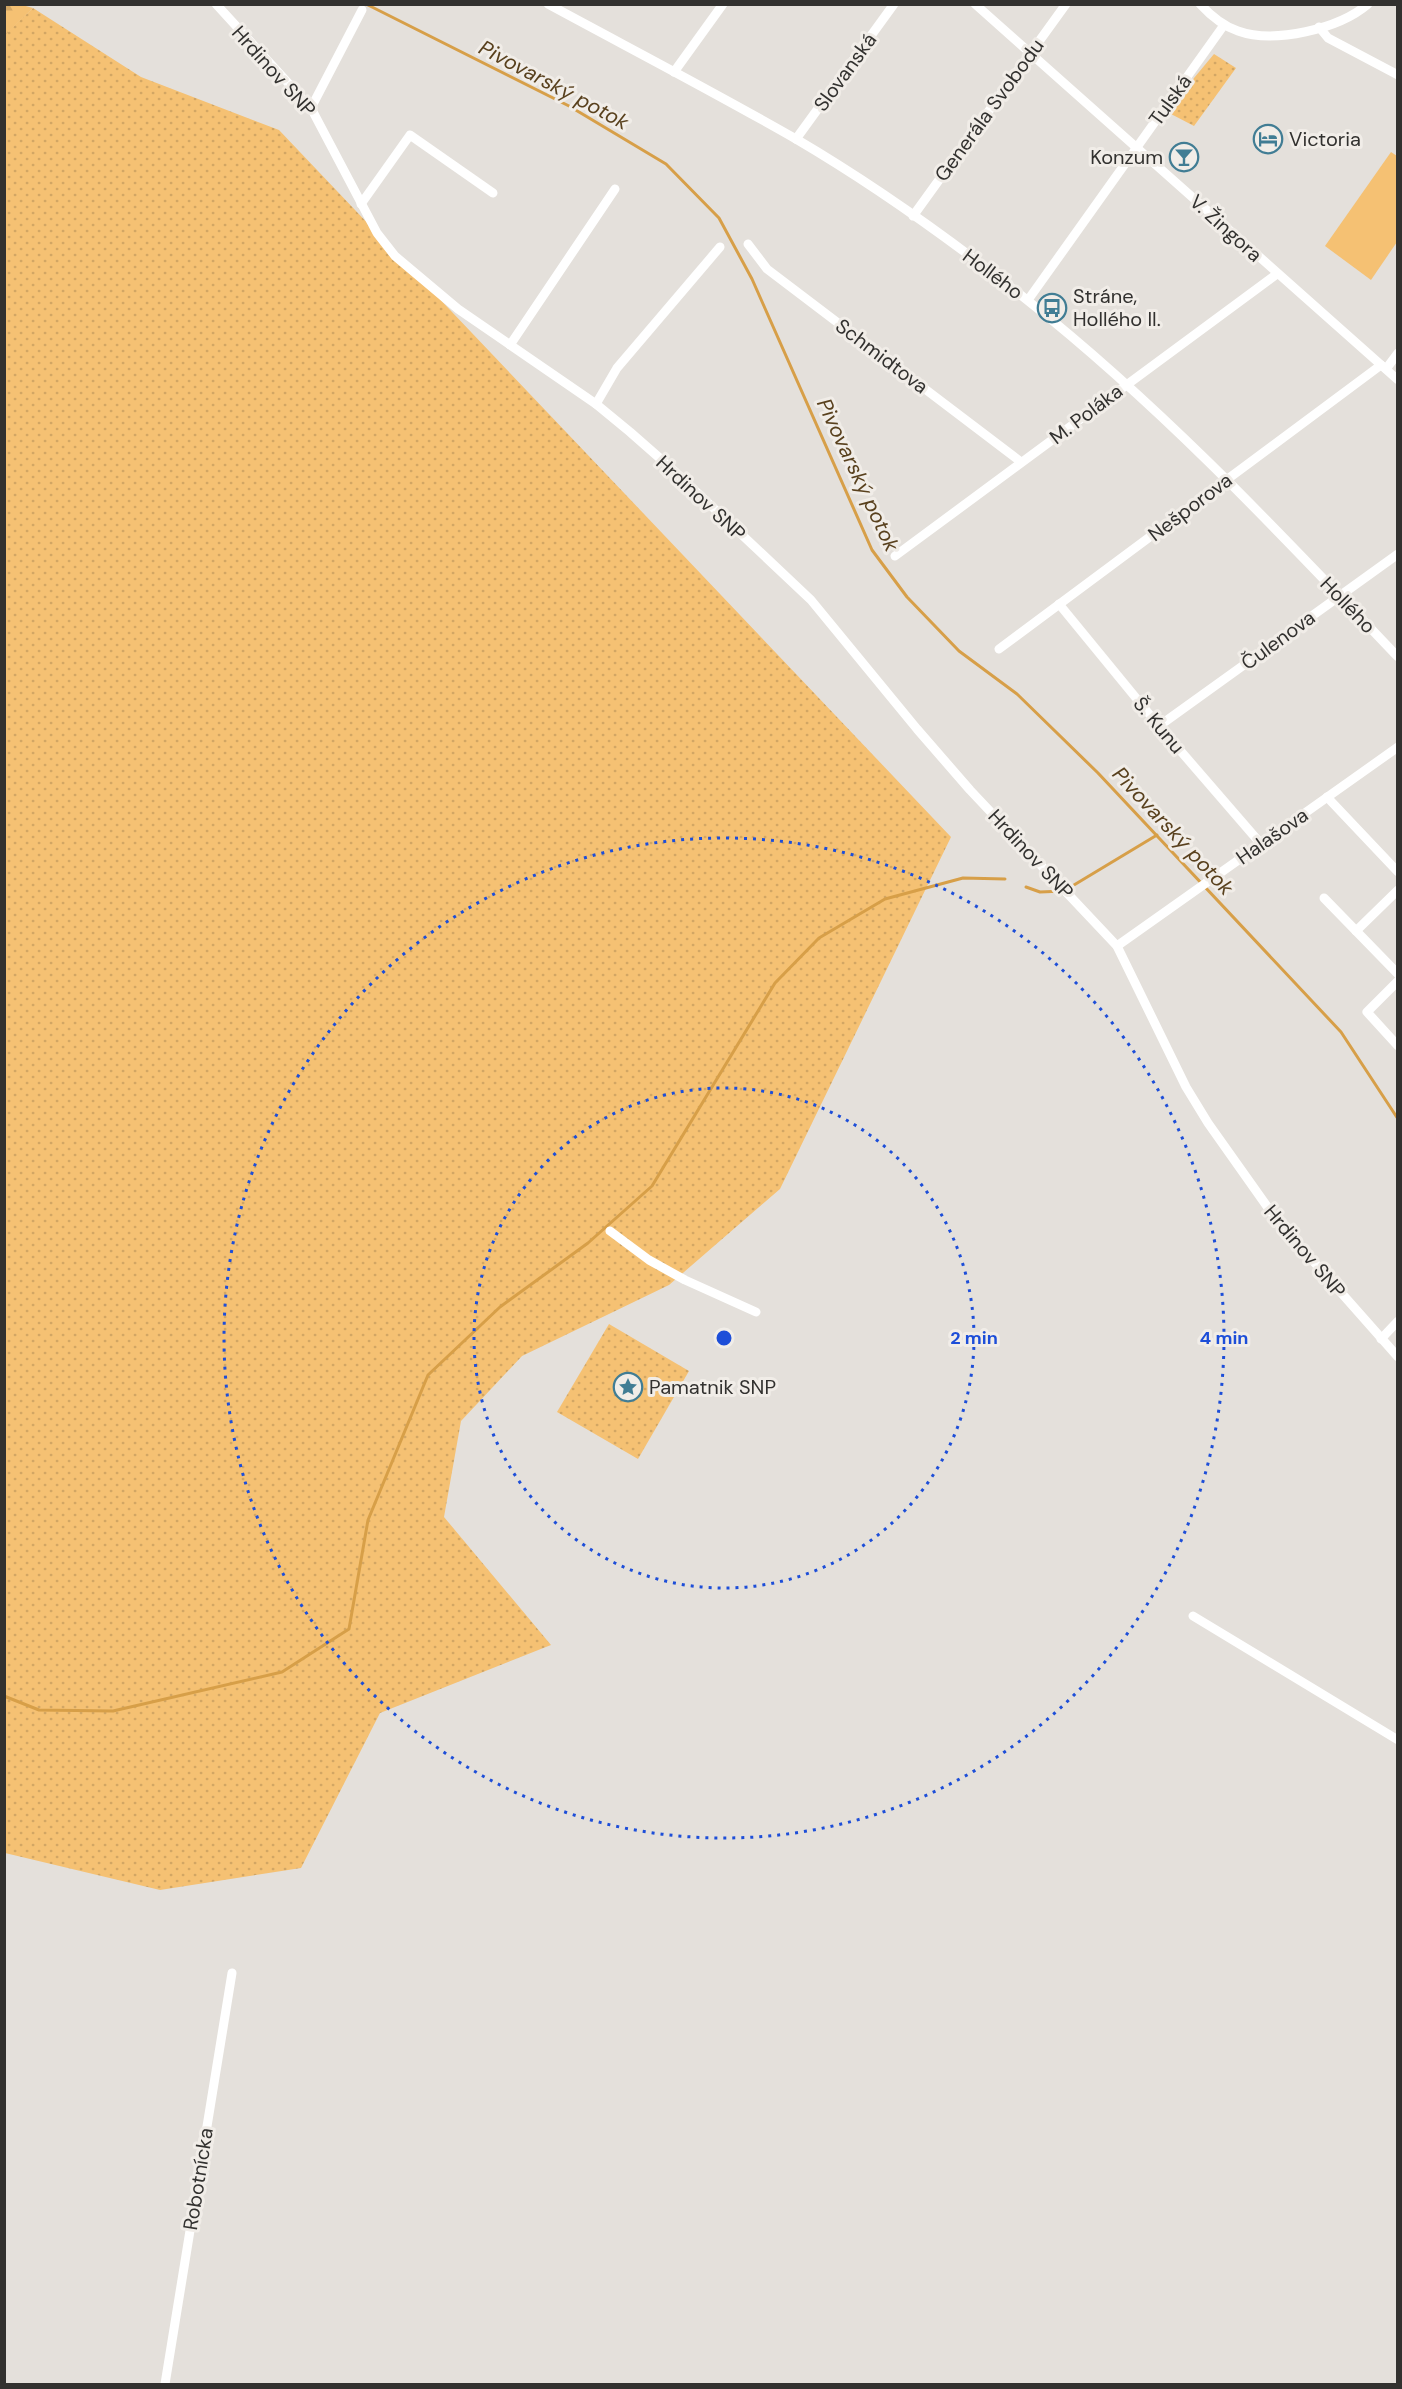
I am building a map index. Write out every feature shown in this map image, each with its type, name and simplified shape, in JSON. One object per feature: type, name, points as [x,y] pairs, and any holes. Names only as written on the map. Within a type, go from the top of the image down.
[{"type":"street","name":"Hrdinov SNP","points":[[216,4],[311,108],[377,233],[395,256],[458,309],[596,404],[671,468],[811,600],[970,790],[1117,946],[1186,1087],[1208,1123],[1276,1219],[1398,1358]]},
{"type":"street","name":"Hollého","points":[[548,4],[796,139],[913,216],[1028,300],[1127,384],[1227,479],[1398,657]]},
{"type":"street","points":[[674,72],[723,4]]},
{"type":"street","name":"Slovanská","points":[[796,139],[894,4]]},
{"type":"street","name":"V. Žingora","points":[[975,4],[1398,380]]},
{"type":"street","name":"Generála Svobodu","points":[[913,216],[1066,4]]},
{"type":"street","points":[[1200,4],[1224,25],[1248,34],[1262,36],[1285,36],[1341,21],[1368,4]]},
{"type":"street","points":[[311,108],[362,9]]},
{"type":"street","name":"Tulská","points":[[1028,300],[1224,25]]},
{"type":"street","points":[[1319,27],[1328,38],[1398,75]]},
{"type":"street","points":[[362,204],[410,135],[493,193]]},
{"type":"street","points":[[510,345],[615,189]]},
{"type":"street","name":"Schmidtova","points":[[748,244],[767,269],[1021,462]]},
{"type":"street","points":[[596,404],[617,368],[720,247]]},
{"type":"street","name":"M. Poláka","points":[[895,556],[1277,274]]},
{"type":"street","name":"Nešporova","points":[[999,649],[1227,479],[1384,367],[1398,353]]},
{"type":"street","name":"Čulenova","points":[[1159,726],[1398,554]]},
{"type":"street","name":"Š. Kunu","points":[[1059,604],[1159,726],[1261,844]]},
{"type":"street","name":"Halašova","points":[[1117,946],[1398,747]]},
{"type":"street","points":[[1327,797],[1398,872]]},
{"type":"street","points":[[1356,931],[1398,890]]},
{"type":"street","points":[[1324,898],[1398,974]]},
{"type":"street","points":[[1398,981],[1366,1012],[1398,1046]]},
{"type":"street","points":[[610,1231],[649,1260],[685,1280],[756,1312]]},
{"type":"street","points":[[1381,1339],[1398,1321]]},
{"type":"street","points":[[1193,1616],[1398,1740]]},
{"type":"street","name":"Robotnícka","points":[[165,2385],[232,1973]]},
{"type":"green space","points":[[5,4],[33,8],[5,35]]},
{"type":"green space","points":[[33,8],[141,77],[279,130],[951,837],[780,1189],[669,1285],[522,1356],[461,1421],[444,1517],[551,1645],[380,1713],[301,1868],[160,1890],[5,1853],[4,35]]},
{"type":"green space","points":[[1214,54],[1236,68],[1194,126],[1171,114],[1194,78]]},
{"type":"green space","points":[[1391,152],[1397,156],[1397,242],[1371,280],[1325,246]]},
{"type":"green space","points":[[609,1324],[689,1371],[638,1459],[557,1412]]},
{"type":"waterway","name":"Pivovarský potok","points":[[366,4],[569,106],[666,164],[719,218],[752,279],[872,550],[907,597],[959,651],[1017,694],[1098,773],[1341,1032],[1398,1119]]},
{"type":"waterway","points":[[1026,887],[1040,892],[1064,891],[1157,835]]},
{"type":"waterway","points":[[4,1696],[39,1710],[113,1711],[282,1672],[349,1629],[368,1520],[428,1375],[500,1307],[588,1243],[652,1186],[775,983],[819,938],[885,899],[963,878],[1005,879]]},
{"type":"place","name":"Victoria","points":[[1268,139]]},
{"type":"place","name":"Konzum","points":[[1184,157]]},
{"type":"place","name":"Stráne, Hollého II.","points":[[1052,308]]},
{"type":"place","name":"Pamatnik SNP","points":[[628,1387]]}]
